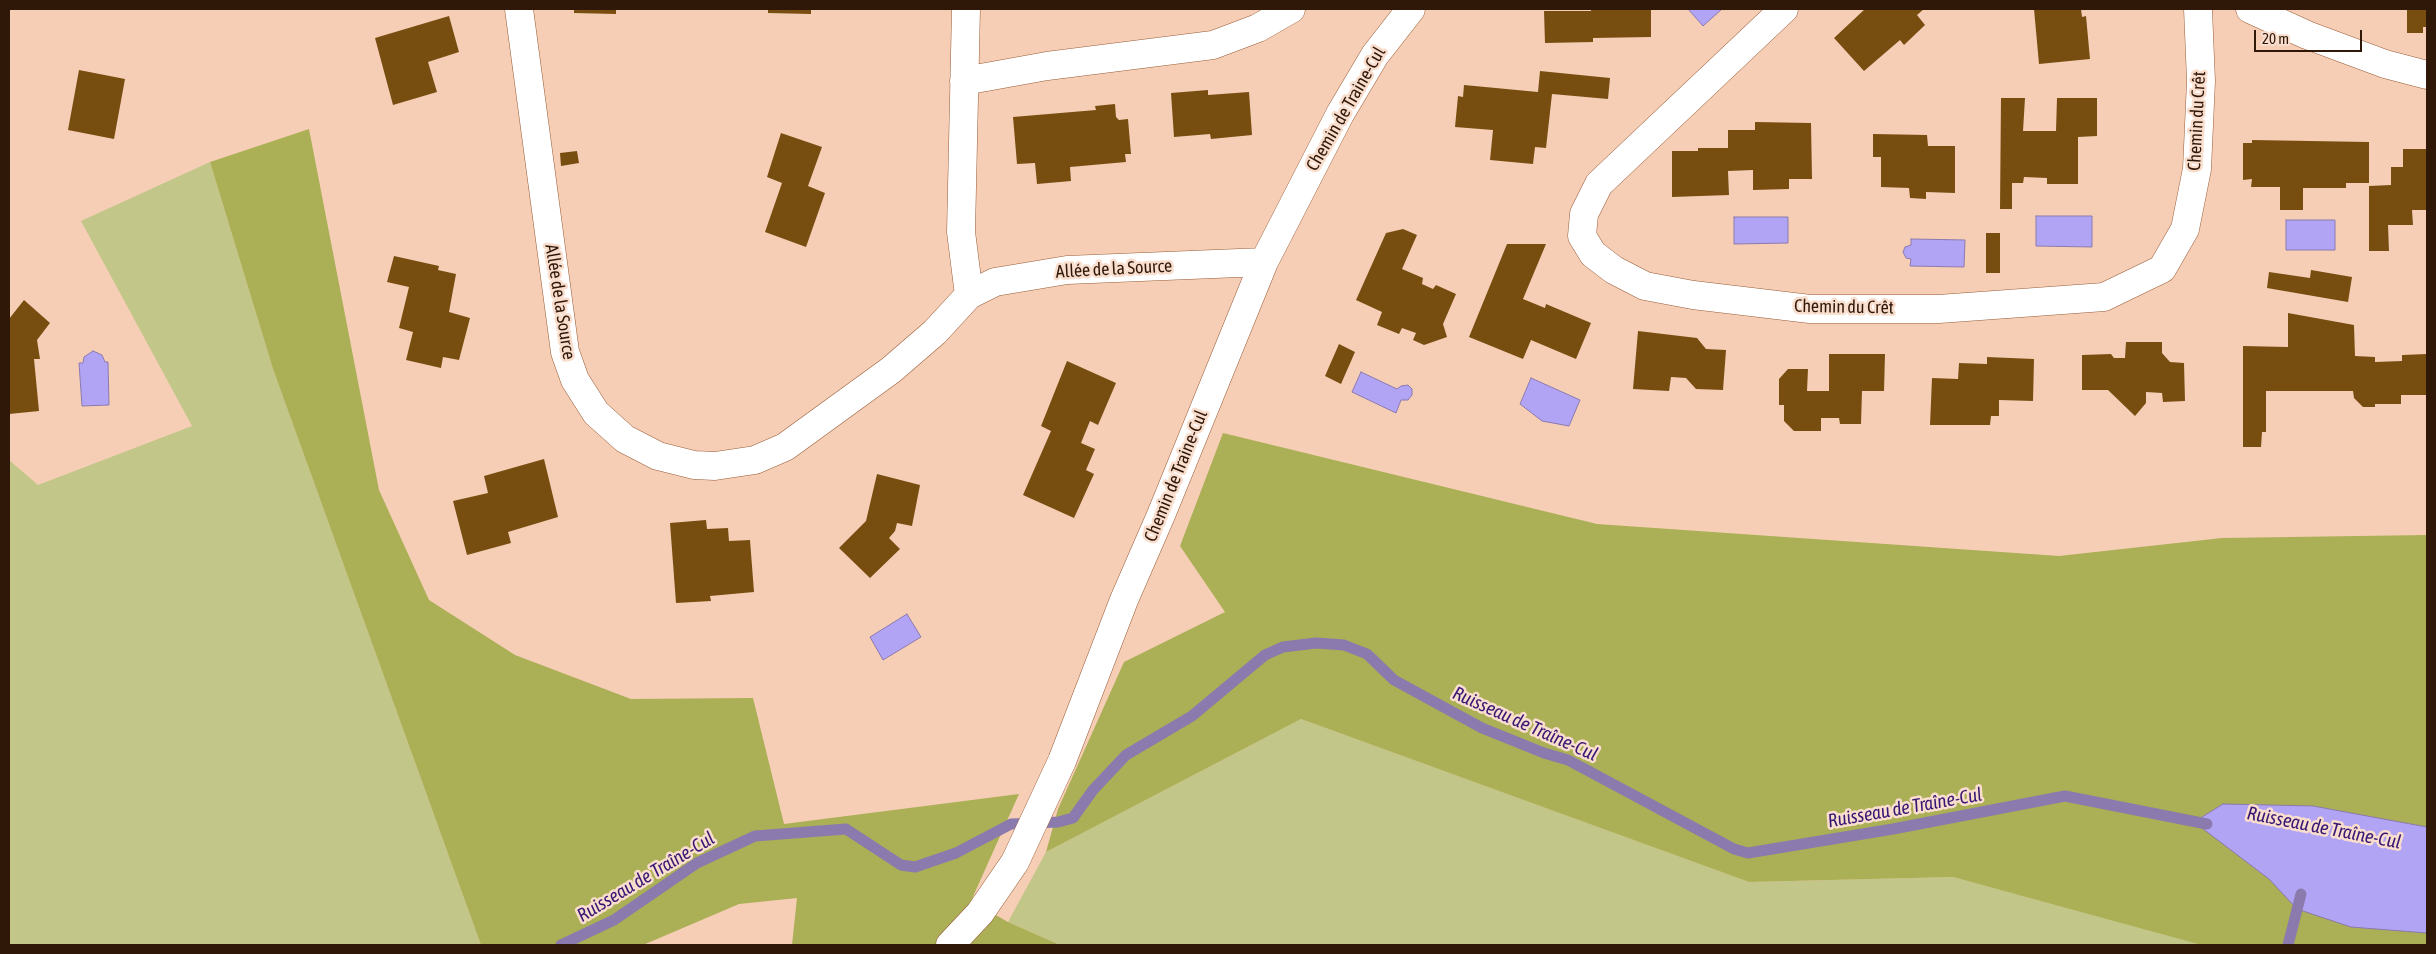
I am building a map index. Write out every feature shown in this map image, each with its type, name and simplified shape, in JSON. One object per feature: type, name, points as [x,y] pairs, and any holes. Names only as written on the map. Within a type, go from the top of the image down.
[{"type":"street","name":"Allée de la Source","points":[[519,9],[565,352],[583,396],[596,413],[625,439],[658,456],[694,465],[734,465],[768,456],[800,438],[891,370],[935,332],[969,295],[995,282],[1067,270],[1264,262]]},
{"type":"street","points":[[966,9],[961,232],[969,295]]},
{"type":"street","points":[[964,80],[1047,66],[1213,45],[1258,28],[1291,9]]},
{"type":"street","name":"Chemin de Traine-Cul","points":[[950,945],[980,914],[1015,862],[1049,792],[1124,600],[1264,262],[1340,114],[1375,55],[1411,9]]},
{"type":"street","name":"Chemin du Crêt","points":[[1784,9],[1599,184],[1584,214],[1582,236],[1593,254],[1614,270],[1645,286],[1693,295],[1810,309],[1939,309],[2104,297],[2162,270],[2185,229],[2197,170],[2201,81],[2198,9]]},
{"type":"street","points":[[2250,9],[2307,35],[2385,64],[2427,75]]},
{"type":"green space","points":[[309,129],[379,490],[429,600],[515,655],[631,699],[753,698],[784,824],[1019,794],[971,901],[1008,922],[1060,945],[792,945],[797,898],[739,904],[643,945],[481,945],[273,369],[210,162]]},
{"type":"green space","points":[[210,162],[273,369],[481,945],[9,945],[9,460],[38,485],[192,426],[81,221]]},
{"type":"green space","points":[[1223,433],[1597,524],[2059,556],[2222,538],[2427,535],[2427,945],[2202,945],[1953,877],[1749,882],[1301,719],[1046,852],[1058,809],[1124,662],[1225,612],[1180,546]]},
{"type":"green space","points":[[1301,719],[1749,882],[1953,877],[2203,944],[1060,945],[1008,922],[1046,852]]},
{"type":"water","points":[[1688,9],[1722,9],[1703,26]]},
{"type":"water","points":[[2036,216],[2092,216],[2092,247],[2036,246]]},
{"type":"water","points":[[1734,217],[1788,217],[1788,243],[1734,244]]},
{"type":"water","points":[[2286,220],[2335,220],[2335,250],[2286,250]]},
{"type":"water","points":[[1911,239],[1965,240],[1964,267],[1910,266],[1911,259],[1906,258],[1903,252],[1905,247],[1911,245]]},
{"type":"water","points":[[93,351],[102,355],[105,362],[108,362],[109,405],[82,406],[79,363],[83,363],[84,357]]},
{"type":"water","points":[[1361,372],[1397,389],[1408,385],[1412,389],[1412,395],[1408,400],[1401,400],[1396,413],[1352,392]]},
{"type":"water","points":[[1531,378],[1580,400],[1569,426],[1542,421],[1520,404]]},
{"type":"water","points":[[907,614],[921,637],[883,660],[870,637]]},
{"type":"water","points":[[2223,804],[2313,806],[2427,827],[2427,933],[2351,927],[2297,909],[2269,879],[2194,822]]},
{"type":"building","points":[[574,9],[616,9],[616,14],[574,13]]},
{"type":"building","points":[[768,9],[811,9],[811,14],[768,13]]},
{"type":"building","points":[[1591,9],[1651,9],[1651,37],[1593,38],[1593,42],[1545,43],[1544,11],[1591,11]]},
{"type":"building","points":[[1865,9],[1924,9],[1917,15],[1925,25],[1904,45],[1900,40],[1864,71],[1834,38]]},
{"type":"building","points":[[2034,9],[2081,9],[2082,17],[2086,16],[2090,59],[2039,64]]},
{"type":"building","points":[[2407,9],[2427,9],[2427,27],[2423,27],[2423,33],[2407,33]]},
{"type":"building","points":[[449,16],[459,52],[428,62],[437,92],[393,105],[375,38]]},
{"type":"building","points":[[79,70],[125,79],[114,139],[68,130]]},
{"type":"building","points":[[1540,71],[1610,78],[1608,99],[1552,94],[1546,148],[1535,147],[1533,164],[1490,160],[1493,130],[1455,127],[1458,96],[1463,97],[1464,85],[1538,92]]},
{"type":"building","points":[[1208,90],[1208,95],[1249,92],[1252,135],[1211,139],[1210,134],[1174,137],[1171,93]]},
{"type":"building","points":[[2001,98],[2025,98],[2023,131],[2056,131],[2057,98],[2097,98],[2097,136],[2078,137],[2078,184],[2047,184],[2047,178],[2024,177],[2023,183],[2012,183],[2012,209],[2000,209]]},
{"type":"building","points":[[1115,104],[1116,117],[1119,120],[1128,119],[1131,154],[1125,154],[1126,162],[1070,167],[1071,181],[1037,184],[1035,163],[1017,164],[1013,117],[1096,110],[1095,106]]},
{"type":"building","points":[[1755,122],[1811,123],[1812,179],[1789,179],[1789,189],[1753,190],[1753,170],[1728,171],[1729,195],[1672,197],[1672,151],[1698,151],[1698,148],[1728,148],[1728,130],[1755,130]]},
{"type":"building","points":[[781,133],[822,147],[808,186],[825,193],[806,247],[765,232],[782,183],[767,177]]},
{"type":"building","points":[[1873,134],[1927,135],[1928,146],[1955,146],[1955,193],[1926,192],[1926,199],[1910,198],[1909,188],[1881,187],[1881,157],[1873,157]]},
{"type":"building","points":[[2252,140],[2369,142],[2369,183],[2346,183],[2346,188],[2303,188],[2303,210],[2280,210],[2280,187],[2251,187],[2252,179],[2243,180],[2243,143],[2252,143]]},
{"type":"building","points":[[2403,149],[2427,149],[2427,210],[2412,210],[2413,225],[2388,225],[2389,251],[2369,251],[2369,186],[2391,185],[2391,167],[2403,167]]},
{"type":"building","points":[[577,151],[579,163],[561,166],[560,153]]},
{"type":"building","points":[[1403,229],[1417,235],[1402,269],[1423,278],[1422,284],[1433,289],[1436,285],[1456,294],[1443,324],[1447,337],[1424,345],[1413,340],[1416,333],[1402,328],[1399,334],[1377,325],[1382,312],[1356,300],[1386,233]]},
{"type":"building","points":[[1986,233],[2000,233],[2000,273],[1986,273]]},
{"type":"building","points":[[1507,244],[1546,244],[1523,299],[1545,308],[1546,304],[1591,323],[1576,359],[1531,340],[1523,359],[1469,337]]},
{"type":"building","points":[[394,256],[439,266],[438,270],[456,274],[449,312],[470,318],[459,360],[443,357],[441,368],[406,360],[413,332],[399,328],[409,287],[387,282]]},
{"type":"building","points":[[2311,270],[2352,277],[2348,302],[2267,288],[2269,272],[2310,278]]},
{"type":"building","points":[[24,300],[50,323],[37,340],[40,359],[34,359],[39,411],[9,414],[9,319]]},
{"type":"building","points":[[2288,313],[2354,325],[2355,356],[2375,357],[2375,362],[2402,361],[2402,355],[2427,354],[2427,395],[2401,395],[2401,404],[2375,404],[2375,407],[2363,407],[2354,398],[2353,391],[2266,391],[2266,432],[2262,432],[2261,447],[2243,447],[2243,346],[2288,347]]},
{"type":"building","points":[[1638,331],[1697,338],[1706,349],[1726,350],[1723,390],[1696,389],[1686,378],[1671,377],[1669,391],[1633,389]]},
{"type":"building","points":[[2126,342],[2162,342],[2162,353],[2170,362],[2184,363],[2185,401],[2163,402],[2162,393],[2146,392],[2146,403],[2135,416],[2108,390],[2082,390],[2082,355],[2111,354],[2114,358],[2125,358]]},
{"type":"building","points":[[1339,344],[1355,352],[1341,384],[1325,376]]},
{"type":"building","points":[[1829,354],[1885,354],[1884,391],[1862,391],[1861,424],[1840,424],[1839,418],[1821,418],[1821,431],[1794,431],[1784,421],[1784,405],[1779,405],[1779,379],[1788,369],[1808,369],[1807,391],[1829,391]]},
{"type":"building","points":[[1987,357],[2034,359],[2033,401],[1999,400],[1999,416],[1991,416],[1990,425],[1930,425],[1932,378],[1958,379],[1959,363],[1987,364]]},
{"type":"building","points":[[1067,361],[1116,383],[1098,425],[1090,421],[1081,443],[1095,449],[1086,470],[1094,474],[1074,518],[1023,495],[1051,431],[1041,426]]},
{"type":"building","points":[[544,459],[558,517],[508,532],[511,543],[467,555],[453,501],[488,493],[484,476]]},
{"type":"building","points":[[877,474],[920,485],[912,526],[897,523],[895,531],[889,538],[900,549],[870,578],[839,548],[866,521]]},
{"type":"building","points":[[706,520],[707,529],[728,528],[729,541],[750,540],[754,592],[710,596],[711,601],[676,603],[670,523]]},
{"type":"waterway","name":"Ruisseau de Traîne-Cul","points":[[561,945],[614,920],[697,863],[755,836],[846,829],[901,865],[915,867],[956,853],[1011,824],[1058,822],[1073,818],[1093,790],[1126,755],[1192,716],[1265,655],[1283,647],[1316,643],[1344,645],[1367,654],[1394,680],[1482,728],[1544,753],[1568,760],[1734,849],[1748,853],[1893,829],[2065,796],[2207,824]]},
{"type":"waterway","points":[[2288,945],[2301,894]]}]
